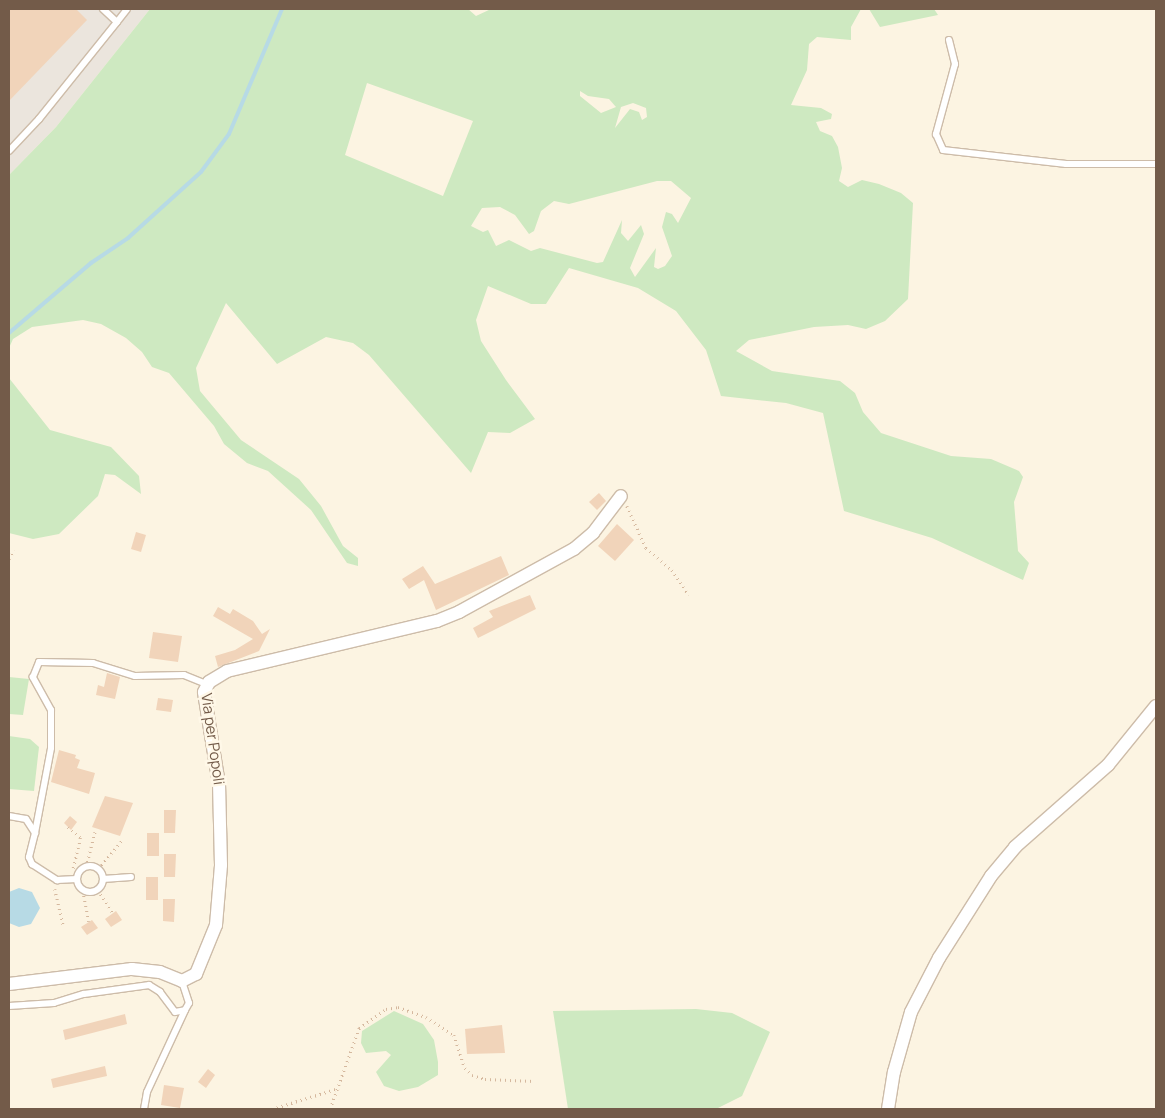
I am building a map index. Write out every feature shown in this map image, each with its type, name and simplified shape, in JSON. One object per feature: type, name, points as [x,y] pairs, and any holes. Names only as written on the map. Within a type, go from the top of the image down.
[{"type":"street","name":"Via per Popoli","points":[[182,981],[196,974],[213,933],[219,903],[220,784],[204,692],[206,684],[227,671],[437,621],[459,612],[574,549],[593,532],[621,496]]},
{"type":"street","points":[[888,1109],[894,1072],[911,1012],[991,876],[1015,847],[1108,766],[1156,706]]},
{"type":"street","points":[[9,984],[146,969],[182,981]]},
{"type":"lane","points":[[103,9],[117,22]]},
{"type":"lane","points":[[9,151],[39,119],[127,9]]},
{"type":"lane","points":[[949,40],[955,64],[936,134],[943,150],[1066,164],[1156,164]]},
{"type":"lane","points":[[75,880],[79,872],[86,866],[98,868],[103,880],[98,890],[84,891],[75,880],[53,877],[32,864],[29,857],[51,748],[51,710],[33,677],[39,662],[93,663],[135,676],[184,675],[206,684]]},
{"type":"lane","points":[[9,816],[26,819],[35,834]]},
{"type":"lane","points":[[103,880],[131,877]]},
{"type":"lane","points":[[144,1109],[147,1092],[185,1010],[188,995],[182,981]]},
{"type":"lane","points":[[9,1006],[54,1003],[92,992],[149,985],[160,992],[175,1012],[185,1010]]},
{"type":"path","points":[[621,496],[646,548],[672,570],[689,595]]},
{"type":"path","points":[[9,559],[14,550]]},
{"type":"path","points":[[68,827],[81,838],[72,865],[75,880]]},
{"type":"path","points":[[86,866],[95,832]]},
{"type":"path","points":[[98,868],[122,840]]},
{"type":"path","points":[[53,877],[63,925]]},
{"type":"path","points":[[98,890],[113,913]]},
{"type":"path","points":[[84,891],[89,921]]},
{"type":"path","points":[[330,1109],[340,1088],[359,1028],[386,1009],[398,1007],[426,1017],[454,1035],[465,1068],[472,1075],[485,1079],[535,1082]]},
{"type":"path","points":[[272,1109],[340,1088]]},
{"type":"shaded area","points":[[9,9],[150,9],[56,127],[9,175]]},
{"type":"green space","points":[[150,9],[468,9],[476,16],[491,9],[861,9],[851,27],[851,40],[817,37],[809,44],[807,70],[791,105],[821,108],[832,114],[831,119],[816,122],[820,131],[832,136],[838,147],[842,168],[839,181],[848,187],[862,180],[879,184],[901,193],[913,203],[908,299],[885,321],[866,329],[848,325],[814,327],[749,340],[736,351],[772,371],[840,381],[855,393],[863,412],[881,433],[951,456],[991,459],[1019,471],[1023,477],[1014,502],[1018,551],[1029,563],[1023,580],[932,538],[844,511],[823,413],[786,403],[721,396],[706,350],[676,311],[638,288],[569,268],[546,304],[531,304],[488,286],[476,320],[481,341],[506,380],[535,419],[510,433],[488,432],[471,473],[369,355],[353,343],[326,337],[277,364],[226,303],[196,368],[200,391],[241,440],[299,479],[321,506],[343,546],[358,558],[358,566],[347,563],[311,510],[268,471],[247,463],[224,444],[214,426],[169,373],[152,367],[142,352],[126,338],[101,324],[83,320],[32,327],[13,339],[9,348],[9,175],[56,127]],"holes":[[[367,83],[473,121],[443,196],[345,155]],[[580,91],[588,96],[609,99],[616,107],[601,113],[580,96]],[[633,103],[646,108],[647,117],[642,120],[639,112],[630,109],[615,128],[621,107]],[[657,181],[671,181],[691,198],[678,223],[672,214],[666,212],[662,227],[672,256],[665,266],[658,269],[654,267],[656,248],[635,277],[630,268],[644,234],[641,225],[628,241],[621,233],[622,220],[603,262],[597,263],[540,248],[531,251],[509,240],[496,246],[488,230],[483,232],[471,226],[482,208],[500,207],[515,215],[529,234],[534,231],[541,211],[554,201],[569,204]]]},
{"type":"green space","points":[[869,9],[934,9],[938,15],[880,27]]},
{"type":"green space","points":[[9,378],[50,430],[111,447],[139,476],[141,494],[115,475],[105,474],[98,496],[59,534],[33,539],[9,533]]},
{"type":"green space","points":[[9,677],[29,679],[23,715],[9,714]]},
{"type":"green space","points":[[9,736],[30,739],[39,747],[34,791],[9,789]]},
{"type":"green space","points":[[696,1009],[732,1013],[770,1032],[742,1096],[716,1109],[568,1109],[553,1011]]},
{"type":"green space","points":[[394,1011],[423,1024],[434,1040],[438,1062],[438,1075],[418,1087],[399,1091],[384,1086],[376,1072],[391,1055],[386,1051],[366,1053],[361,1043],[362,1031]]},
{"type":"water","points":[[19,888],[32,892],[40,908],[31,924],[19,927],[9,923],[9,892]]},
{"type":"building","points":[[9,9],[76,9],[87,20],[9,101]]},
{"type":"building","points":[[599,493],[606,501],[597,510],[589,502]]},
{"type":"building","points":[[617,524],[634,540],[615,561],[598,546]]},
{"type":"building","points":[[136,532],[146,535],[141,552],[131,549]]},
{"type":"building","points":[[501,556],[509,575],[436,610],[424,580],[409,589],[402,579],[423,566],[435,584]]},
{"type":"building","points":[[530,595],[536,609],[478,638],[473,628],[493,617],[489,611]]},
{"type":"building","points":[[218,607],[230,614],[233,609],[253,621],[262,634],[270,629],[259,651],[218,667],[215,656],[235,650],[253,639],[213,616]]},
{"type":"building","points":[[153,632],[182,636],[178,662],[149,658]]},
{"type":"building","points":[[107,673],[120,677],[115,699],[96,695],[98,685],[104,687]]},
{"type":"building","points":[[158,698],[173,700],[171,712],[156,710]]},
{"type":"building","points":[[59,750],[76,755],[75,758],[80,760],[77,768],[95,773],[89,794],[51,782]]},
{"type":"building","points":[[105,796],[133,803],[120,836],[92,827]]},
{"type":"building","points":[[164,810],[176,810],[175,833],[164,833]]},
{"type":"building","points":[[70,816],[77,822],[71,830],[64,823]]},
{"type":"building","points":[[147,833],[159,833],[159,856],[147,856]]},
{"type":"building","points":[[164,854],[176,854],[175,877],[164,877]]},
{"type":"building","points":[[146,877],[158,877],[158,900],[146,900]]},
{"type":"building","points":[[163,899],[175,899],[174,922],[163,921]]},
{"type":"building","points":[[116,911],[122,920],[111,927],[105,919]]},
{"type":"building","points":[[92,920],[98,928],[87,935],[81,927]]},
{"type":"building","points":[[125,1014],[127,1024],[65,1040],[63,1030]]},
{"type":"building","points":[[502,1025],[505,1053],[467,1054],[465,1029]]},
{"type":"building","points":[[105,1066],[107,1076],[53,1088],[51,1079]]},
{"type":"building","points":[[208,1069],[215,1075],[206,1088],[198,1082]]},
{"type":"building","points":[[164,1085],[184,1088],[180,1108],[161,1105]]},
{"type":"waterway","points":[[9,333],[91,263],[128,238],[201,172],[229,134],[282,9]]}]
